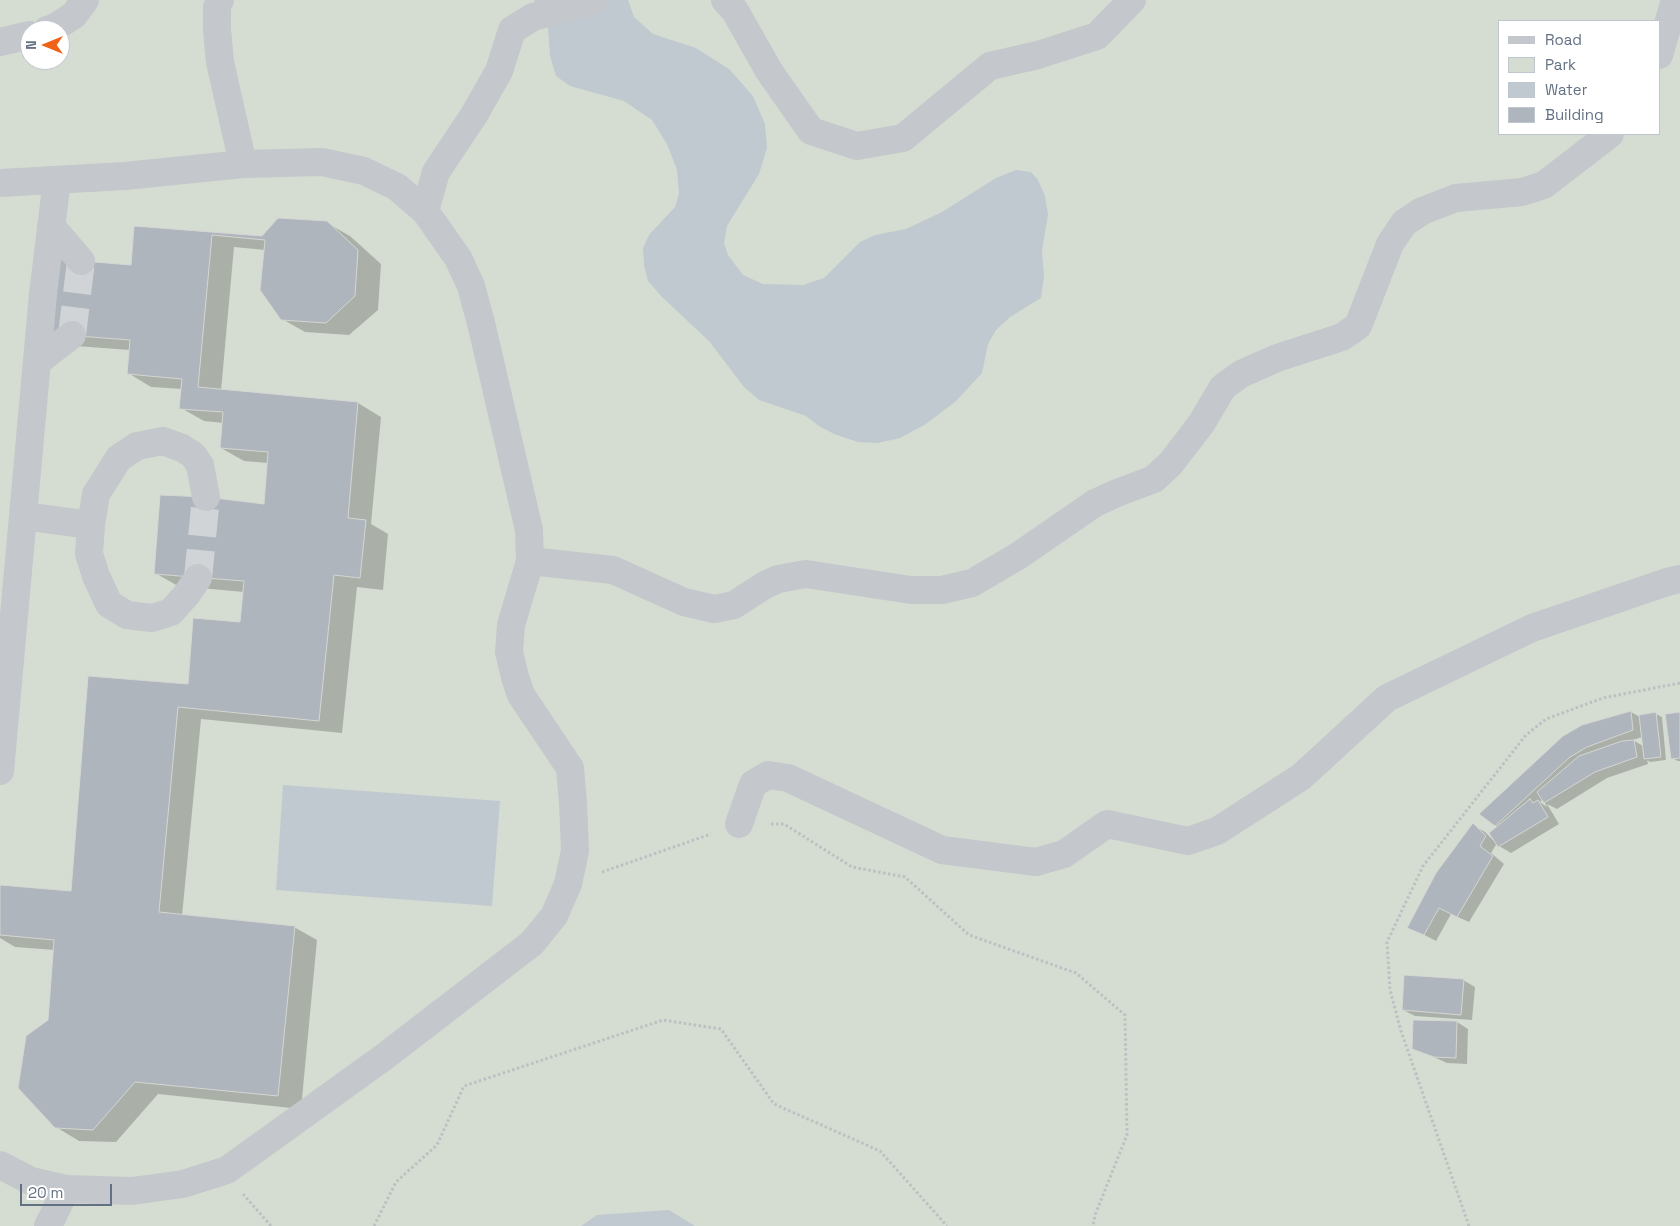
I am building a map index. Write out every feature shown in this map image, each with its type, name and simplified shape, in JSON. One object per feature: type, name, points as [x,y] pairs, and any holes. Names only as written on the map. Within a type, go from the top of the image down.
[{"type":"lane","points":[[66,20],[74,15],[86,0]]},
{"type":"lane","points":[[220,0],[217,7],[217,29],[220,62],[242,164]]},
{"type":"lane","points":[[424,211],[436,172],[474,114],[499,71],[512,30],[533,17],[595,0]]},
{"type":"lane","points":[[725,0],[735,11],[769,71],[811,131],[857,146],[903,138],[990,66],[1038,55],[1097,36],[1132,0]]},
{"type":"lane","points":[[1660,52],[1675,0]]},
{"type":"lane","points":[[0,42],[20,37]]},
{"type":"lane","points":[[530,561],[613,570],[684,602],[714,609],[734,605],[778,579],[806,574],[911,590],[942,590],[972,583],[1018,556],[1095,503],[1154,479],[1171,463],[1189,440],[1223,388],[1240,374],[1277,358],[1342,337],[1358,326],[1390,244],[1404,223],[1422,211],[1456,198],[1522,192],[1544,185],[1609,135]]},
{"type":"lane","points":[[0,183],[125,176],[242,164],[322,162],[364,171],[397,187],[424,211],[458,258],[471,286],[529,530],[530,561],[512,625],[509,652],[514,677],[521,695],[570,768],[574,803],[574,851],[568,884],[554,916],[532,944],[384,1057],[227,1170],[183,1184],[132,1191],[66,1189],[31,1181],[0,1165]]},
{"type":"lane","points":[[0,770],[37,362],[57,180]]},
{"type":"lane","points":[[51,226],[81,261]]},
{"type":"lane","points":[[37,362],[72,335]]},
{"type":"lane","points":[[198,578],[171,612],[152,618],[127,615],[109,604],[96,576],[90,554],[90,525],[96,494],[120,458],[137,446],[163,441],[182,448],[193,455],[200,465],[206,497]]},
{"type":"lane","points":[[23,516],[90,525]]},
{"type":"lane","points":[[739,824],[754,784],[768,775],[788,778],[942,850],[1036,862],[1064,854],[1107,824],[1188,841],[1217,831],[1300,777],[1388,698],[1532,628],[1666,582],[1680,579]]},
{"type":"lane","points":[[48,1226],[66,1189]]},
{"type":"path","points":[[1468,1226],[1401,1031],[1390,990],[1388,942],[1423,866],[1526,735],[1546,719],[1602,698],[1680,683]]},
{"type":"path","points":[[568,884],[739,824],[784,824],[852,867],[906,876],[968,935],[1076,973],[1125,1015],[1127,1135],[1095,1215],[1093,1226]]},
{"type":"path","points":[[374,1226],[396,1182],[437,1145],[464,1086],[663,1020],[722,1029],[774,1104],[880,1151],[947,1226]]},
{"type":"path","points":[[227,1170],[245,1198],[271,1226]]},
{"type":"green space","points":[[0,0],[1680,0],[1680,1226],[0,1226]]},
{"type":"water","points":[[534,0],[628,0],[634,17],[653,34],[696,48],[729,69],[753,96],[765,124],[767,148],[759,174],[727,226],[724,243],[728,255],[743,275],[763,284],[803,285],[824,278],[860,242],[875,235],[906,229],[942,212],[996,178],[1016,170],[1031,172],[1038,180],[1045,196],[1048,215],[1042,251],[1044,276],[1041,298],[1010,317],[996,330],[988,344],[982,373],[956,401],[926,424],[900,438],[878,443],[858,442],[834,434],[806,416],[759,400],[744,387],[709,341],[662,297],[648,281],[644,265],[643,248],[649,235],[675,207],[679,194],[677,170],[667,144],[652,120],[624,101],[570,86],[556,76],[550,56],[548,28],[543,14]]},
{"type":"water","points":[[283,785],[500,801],[492,906],[276,890]]},
{"type":"water","points":[[669,1210],[695,1226],[581,1226],[597,1215]]},
{"type":"building","points":[[278,218],[327,221],[358,250],[355,296],[326,323],[281,320],[260,290],[265,240],[212,235],[198,387],[358,402],[348,518],[366,520],[360,578],[334,575],[319,721],[178,707],[159,912],[295,926],[278,1096],[135,1082],[93,1130],[55,1128],[18,1088],[26,1036],[48,1020],[54,940],[0,935],[0,885],[71,891],[88,676],[188,684],[193,618],[240,622],[244,581],[154,574],[160,495],[206,497],[264,504],[268,452],[220,448],[223,412],[179,409],[182,379],[127,374],[130,340],[52,334],[58,259],[131,265],[134,226],[262,236]]},
{"type":"building","points":[[1631,711],[1633,730],[1587,747],[1570,757],[1495,826],[1479,814],[1563,736],[1582,725]]},
{"type":"building","points":[[1656,712],[1661,757],[1644,759],[1639,715]]},
{"type":"building","points":[[1680,712],[1680,758],[1671,759],[1665,714]]},
{"type":"building","points":[[1634,740],[1637,757],[1595,772],[1544,803],[1537,792],[1579,756],[1622,741]]},
{"type":"building","points":[[1530,799],[1533,803],[1538,800],[1548,817],[1498,847],[1489,833]]},
{"type":"building","points":[[1473,823],[1486,836],[1480,846],[1493,856],[1457,917],[1439,908],[1424,935],[1407,928],[1436,873]]},
{"type":"building","points":[[1404,975],[1464,979],[1461,1015],[1402,1010]]},
{"type":"building","points":[[1413,1020],[1457,1021],[1456,1058],[1434,1057],[1412,1049]]},
{"type":"tunnel","points":[[72,335],[81,261]]},
{"type":"tunnel","points":[[198,578],[206,497]]}]
